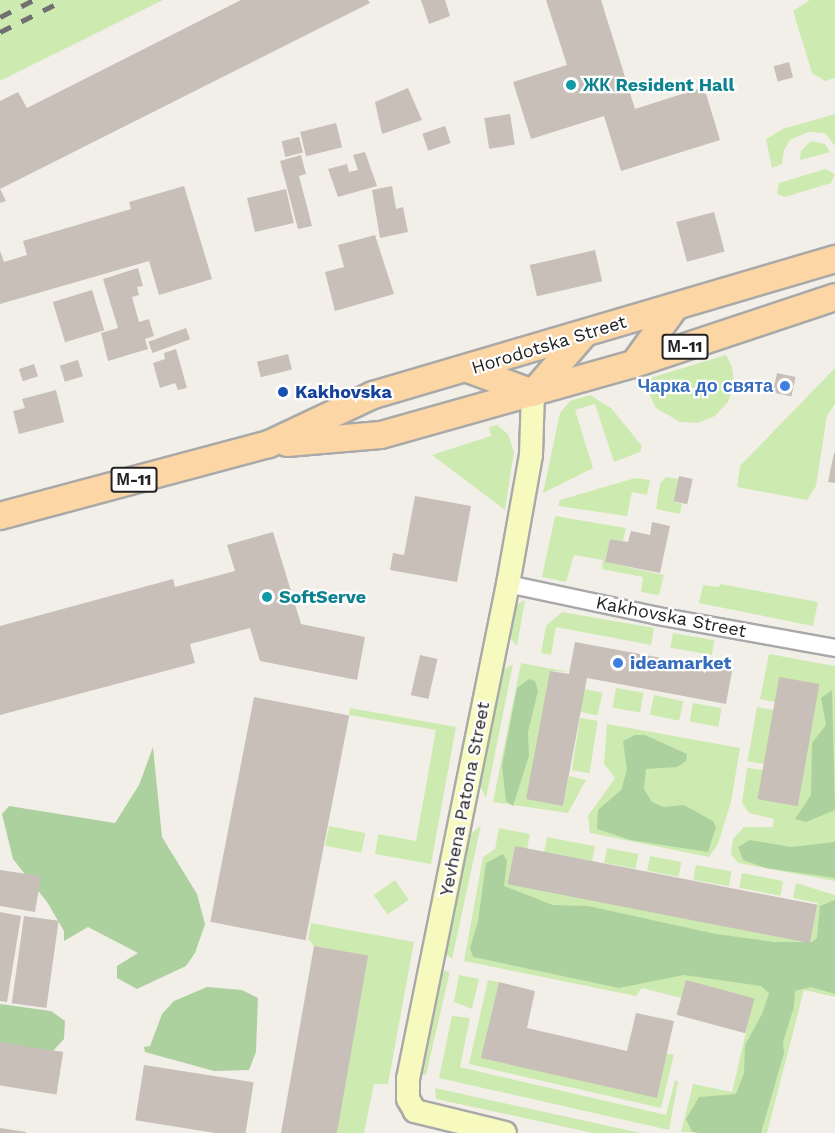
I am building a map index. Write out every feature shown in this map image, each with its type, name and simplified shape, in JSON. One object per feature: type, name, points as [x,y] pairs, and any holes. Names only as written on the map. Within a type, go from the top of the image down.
[{"type":"main road","name":"Horodotska Street","points":[[0,516],[268,444],[373,395],[468,369],[835,259]]},
{"type":"main road","name":"Horodotska Street","points":[[268,444],[381,435],[634,364],[835,297]]},
{"type":"main road","points":[[634,364],[675,307]]},
{"type":"main road","points":[[468,369],[533,393],[584,334]]},
{"type":"street","name":"Yevhena Patona Street","points":[[506,1133],[426,1115],[415,1110],[408,1099],[408,1079],[508,584],[531,455],[533,393]]},
{"type":"street","name":"Kakhovska Street","points":[[508,584],[658,616],[835,648]]},
{"type":"green space","points":[[0,0],[163,0],[0,81]]},
{"type":"green space","points":[[810,0],[835,0],[835,78],[825,81],[812,73],[793,11]]},
{"type":"green space","points":[[835,114],[835,146],[825,133],[808,132],[790,140],[784,150],[782,164],[772,168],[766,139],[783,129]]},
{"type":"green space","points":[[811,141],[825,144],[830,152],[800,160],[801,151]]},
{"type":"green space","points":[[825,169],[835,174],[831,183],[785,197],[777,194],[779,183]]},
{"type":"green space","points":[[726,355],[732,367],[734,385],[728,402],[715,416],[698,423],[680,422],[656,408],[648,392],[647,379]]},
{"type":"green space","points":[[835,368],[835,404],[827,416],[816,486],[807,500],[737,487],[740,466]]},
{"type":"green space","points":[[590,395],[611,408],[642,446],[640,452],[614,462],[595,404],[575,410],[593,468],[543,493],[560,413],[570,401]]},
{"type":"green space","points":[[497,425],[508,434],[514,452],[505,510],[432,455],[491,436],[489,427]]},
{"type":"green space","points":[[666,477],[679,479],[674,502],[682,504],[680,514],[656,509],[660,484]]},
{"type":"green space","points":[[635,478],[650,480],[647,495],[632,492],[627,516],[558,506],[560,500]]},
{"type":"green space","points":[[555,516],[626,528],[623,541],[610,539],[605,562],[664,575],[659,595],[641,592],[643,577],[602,569],[603,560],[574,555],[566,582],[542,577]]},
{"type":"green space","points":[[720,584],[818,602],[813,626],[699,603],[703,585],[719,587]]},
{"type":"green space","points":[[525,600],[517,646],[509,636],[514,606]]},
{"type":"green space","points":[[562,612],[654,628],[651,645],[556,627],[551,655],[541,653],[546,626]]},
{"type":"green space","points":[[673,633],[714,640],[712,655],[670,648]]},
{"type":"green space","points":[[769,654],[835,666],[835,881],[738,863],[731,854],[733,839],[744,827],[773,827],[774,819],[749,813],[742,803],[747,768],[763,770],[759,799],[775,702],[760,699]]},
{"type":"green space","points":[[521,663],[570,672],[550,671],[563,806],[569,776],[586,780],[568,813],[493,802]]},
{"type":"green space","points":[[513,664],[486,798],[479,784],[500,672]]},
{"type":"green space","points":[[529,679],[535,681],[538,691],[528,732],[529,756],[513,806],[506,801],[502,766],[517,688]]},
{"type":"green space","points":[[616,688],[644,693],[640,713],[613,708]]},
{"type":"green space","points":[[585,689],[603,693],[597,715],[580,711]]},
{"type":"green space","points":[[832,690],[835,810],[806,822],[795,819],[811,795],[812,743],[826,725],[821,698]]},
{"type":"green space","points":[[654,695],[683,701],[679,721],[650,715]]},
{"type":"green space","points":[[693,703],[722,708],[718,727],[690,722]]},
{"type":"green space","points":[[757,707],[774,710],[764,764],[747,761]]},
{"type":"green space","points":[[350,708],[456,727],[431,864],[375,854],[378,834],[416,841],[436,730],[349,715]]},
{"type":"green space","points":[[580,718],[598,721],[589,773],[572,770]]},
{"type":"green space","points":[[607,724],[740,748],[731,802],[718,844],[709,857],[590,833],[588,816],[615,778],[604,764]]},
{"type":"green space","points":[[635,735],[645,735],[687,754],[686,761],[677,767],[646,769],[644,789],[652,802],[664,807],[684,805],[713,821],[716,827],[708,852],[630,840],[597,829],[598,810],[621,790],[627,770],[623,741]]},
{"type":"green space","points":[[153,747],[162,837],[197,894],[205,924],[195,953],[186,966],[137,989],[117,978],[117,966],[138,953],[88,927],[64,941],[64,931],[47,902],[13,859],[2,814],[9,806],[115,823],[139,785]]},
{"type":"green space","points":[[481,825],[452,959],[444,952],[469,836]]},
{"type":"green space","points":[[329,826],[365,833],[362,853],[325,846]]},
{"type":"green space","points":[[499,828],[530,834],[527,849],[515,847],[508,884],[810,940],[818,903],[793,898],[796,883],[835,895],[835,997],[804,990],[767,1133],[681,1132],[693,1084],[732,1092],[754,998],[682,998],[642,988],[636,996],[464,961],[483,857],[495,849]]},
{"type":"green space","points":[[547,837],[595,846],[592,861],[544,852]]},
{"type":"green space","points":[[750,840],[791,847],[835,842],[835,878],[766,868],[743,860],[738,847]]},
{"type":"green space","points":[[607,848],[638,854],[636,869],[604,863]]},
{"type":"green space","points":[[503,854],[507,861],[504,886],[553,905],[588,906],[716,934],[774,942],[812,942],[817,938],[820,906],[835,900],[835,994],[811,987],[795,991],[794,1007],[783,1042],[784,1053],[761,1133],[692,1132],[686,1119],[699,1097],[736,1094],[744,1073],[745,1045],[762,1014],[769,993],[761,986],[684,975],[619,988],[473,957],[470,948],[478,921],[486,863]]},
{"type":"green space","points":[[650,856],[681,862],[679,877],[647,871]]},
{"type":"green space","points":[[696,865],[731,871],[729,886],[693,880]]},
{"type":"green space","points":[[742,873],[783,881],[780,896],[739,888]]},
{"type":"green space","points":[[395,880],[409,900],[387,915],[374,895]]},
{"type":"green space","points":[[311,923],[414,942],[388,1084],[374,1084],[364,1133],[335,1133],[368,956],[314,946],[308,939]]},
{"type":"green space","points":[[441,970],[450,972],[426,1075],[417,1073]]},
{"type":"green space","points":[[459,975],[479,979],[472,1009],[454,1002]]},
{"type":"green space","points":[[488,980],[499,982],[482,1057],[674,1054],[661,1108],[469,1064]]},
{"type":"green space","points":[[207,987],[242,990],[258,998],[256,1052],[249,1070],[214,1071],[145,1052],[144,1047],[150,1046],[162,1014],[174,1001]]},
{"type":"green space","points":[[0,1004],[51,1011],[65,1021],[64,1039],[52,1052],[0,1044]]},
{"type":"green space","points":[[452,1016],[470,1018],[460,1067],[666,1115],[675,1080],[678,1082],[669,1130],[439,1078]]},
{"type":"green space","points":[[435,1088],[641,1133],[593,1133],[436,1099]]},
{"type":"building","points":[[241,0],[368,0],[370,3],[0,189],[0,101],[18,92],[27,108]]},
{"type":"building","points":[[421,0],[445,0],[450,16],[429,24]]},
{"type":"building","name":"ЖК Resident Hall","points":[[546,0],[601,0],[635,109],[704,87],[720,140],[621,171],[604,116],[531,139],[513,82],[567,65]]},
{"type":"building","points":[[789,62],[793,77],[778,82],[774,66]]},
{"type":"building","points":[[408,88],[422,120],[382,134],[375,102]]},
{"type":"building","points":[[510,114],[515,145],[489,149],[484,118]]},
{"type":"building","points":[[336,123],[342,147],[306,156],[300,132]]},
{"type":"building","points":[[445,126],[451,143],[428,151],[422,134]]},
{"type":"building","points":[[299,137],[303,153],[285,157],[282,141]]},
{"type":"building","points":[[365,152],[377,186],[338,197],[328,169],[347,164],[349,172],[358,170],[353,155]]},
{"type":"building","points":[[301,155],[306,174],[299,176],[312,226],[298,229],[280,161]]},
{"type":"building","points":[[184,186],[212,279],[159,295],[149,261],[0,304],[0,251],[4,262],[27,255],[23,241],[131,209],[129,202]]},
{"type":"building","points":[[392,186],[396,209],[403,207],[408,232],[380,238],[372,190]]},
{"type":"building","points":[[0,189],[6,201],[0,203]]},
{"type":"building","points":[[286,189],[294,223],[255,232],[247,198]]},
{"type":"building","points":[[714,212],[725,252],[687,262],[676,222]]},
{"type":"building","points":[[375,235],[394,294],[335,311],[325,272],[344,267],[338,245]]},
{"type":"building","points":[[595,250],[602,281],[537,296],[530,265]]},
{"type":"building","points":[[138,268],[143,286],[137,287],[139,295],[132,297],[139,322],[149,319],[154,336],[145,339],[148,349],[108,361],[101,333],[118,328],[103,279]]},
{"type":"building","points":[[92,290],[104,330],[65,342],[53,302]]},
{"type":"building","points":[[186,328],[190,339],[153,353],[148,342]]},
{"type":"building","points":[[176,349],[187,388],[178,390],[175,383],[160,388],[153,363],[165,359],[164,353]]},
{"type":"building","points":[[288,354],[292,370],[261,377],[257,362]]},
{"type":"building","points":[[78,360],[83,376],[65,382],[60,366]]},
{"type":"building","points":[[34,364],[38,376],[23,381],[19,369]]},
{"type":"building","points":[[777,373],[796,377],[791,397],[773,393]]},
{"type":"building","points":[[56,390],[64,422],[19,434],[13,411],[25,408],[22,399]]},
{"type":"building","points":[[835,453],[835,483],[828,482]]},
{"type":"building","points":[[679,476],[693,479],[687,504],[674,501]]},
{"type":"building","points":[[415,496],[471,506],[457,582],[390,570],[393,553],[404,555]]},
{"type":"building","points":[[652,522],[670,526],[660,573],[605,562],[610,539],[628,542],[631,531],[650,535]]},
{"type":"building","points":[[273,532],[301,624],[365,637],[357,680],[260,661],[250,628],[190,644],[195,663],[0,715],[0,626],[173,579],[175,587],[235,571],[227,545]]},
{"type":"building","points":[[575,642],[732,671],[726,704],[587,678],[563,806],[526,799],[550,671],[569,674]]},
{"type":"building","points":[[420,655],[438,659],[428,699],[411,695]]},
{"type":"building","points":[[779,677],[819,684],[798,806],[757,799]]},
{"type":"building","points":[[254,697],[349,716],[306,940],[210,922]]},
{"type":"building","points":[[515,846],[817,905],[810,943],[508,884]]},
{"type":"building","points":[[0,870],[41,876],[35,912],[0,906]]},
{"type":"building","points":[[0,912],[21,916],[7,1002],[0,1001]]},
{"type":"building","points":[[24,916],[59,921],[46,1008],[12,1003]]},
{"type":"building","points":[[314,946],[368,956],[337,1133],[281,1133]]},
{"type":"building","points":[[686,980],[755,998],[745,1033],[677,1015]]},
{"type":"building","points":[[499,982],[535,991],[527,1028],[627,1051],[636,1013],[674,1021],[657,1098],[481,1058]]},
{"type":"building","points":[[0,1042],[63,1052],[56,1094],[0,1086]]},
{"type":"building","points":[[144,1065],[254,1082],[246,1133],[215,1133],[135,1120]]},
{"type":"building","points":[[0,1128],[26,1132],[26,1133],[0,1133]]},
{"type":"railway","points":[[0,17],[34,0]]},
{"type":"railway","points":[[0,32],[64,0]]},
{"type":"place","name":"ЖК Resident Hall","points":[[571,85]]},
{"type":"place","name":"Чарка до свята","points":[[785,386]]},
{"type":"place","name":"Kakhovska","points":[[283,392]]},
{"type":"place","name":"SoftServe","points":[[267,597]]},
{"type":"place","name":"ideamarket","points":[[618,663]]}]
